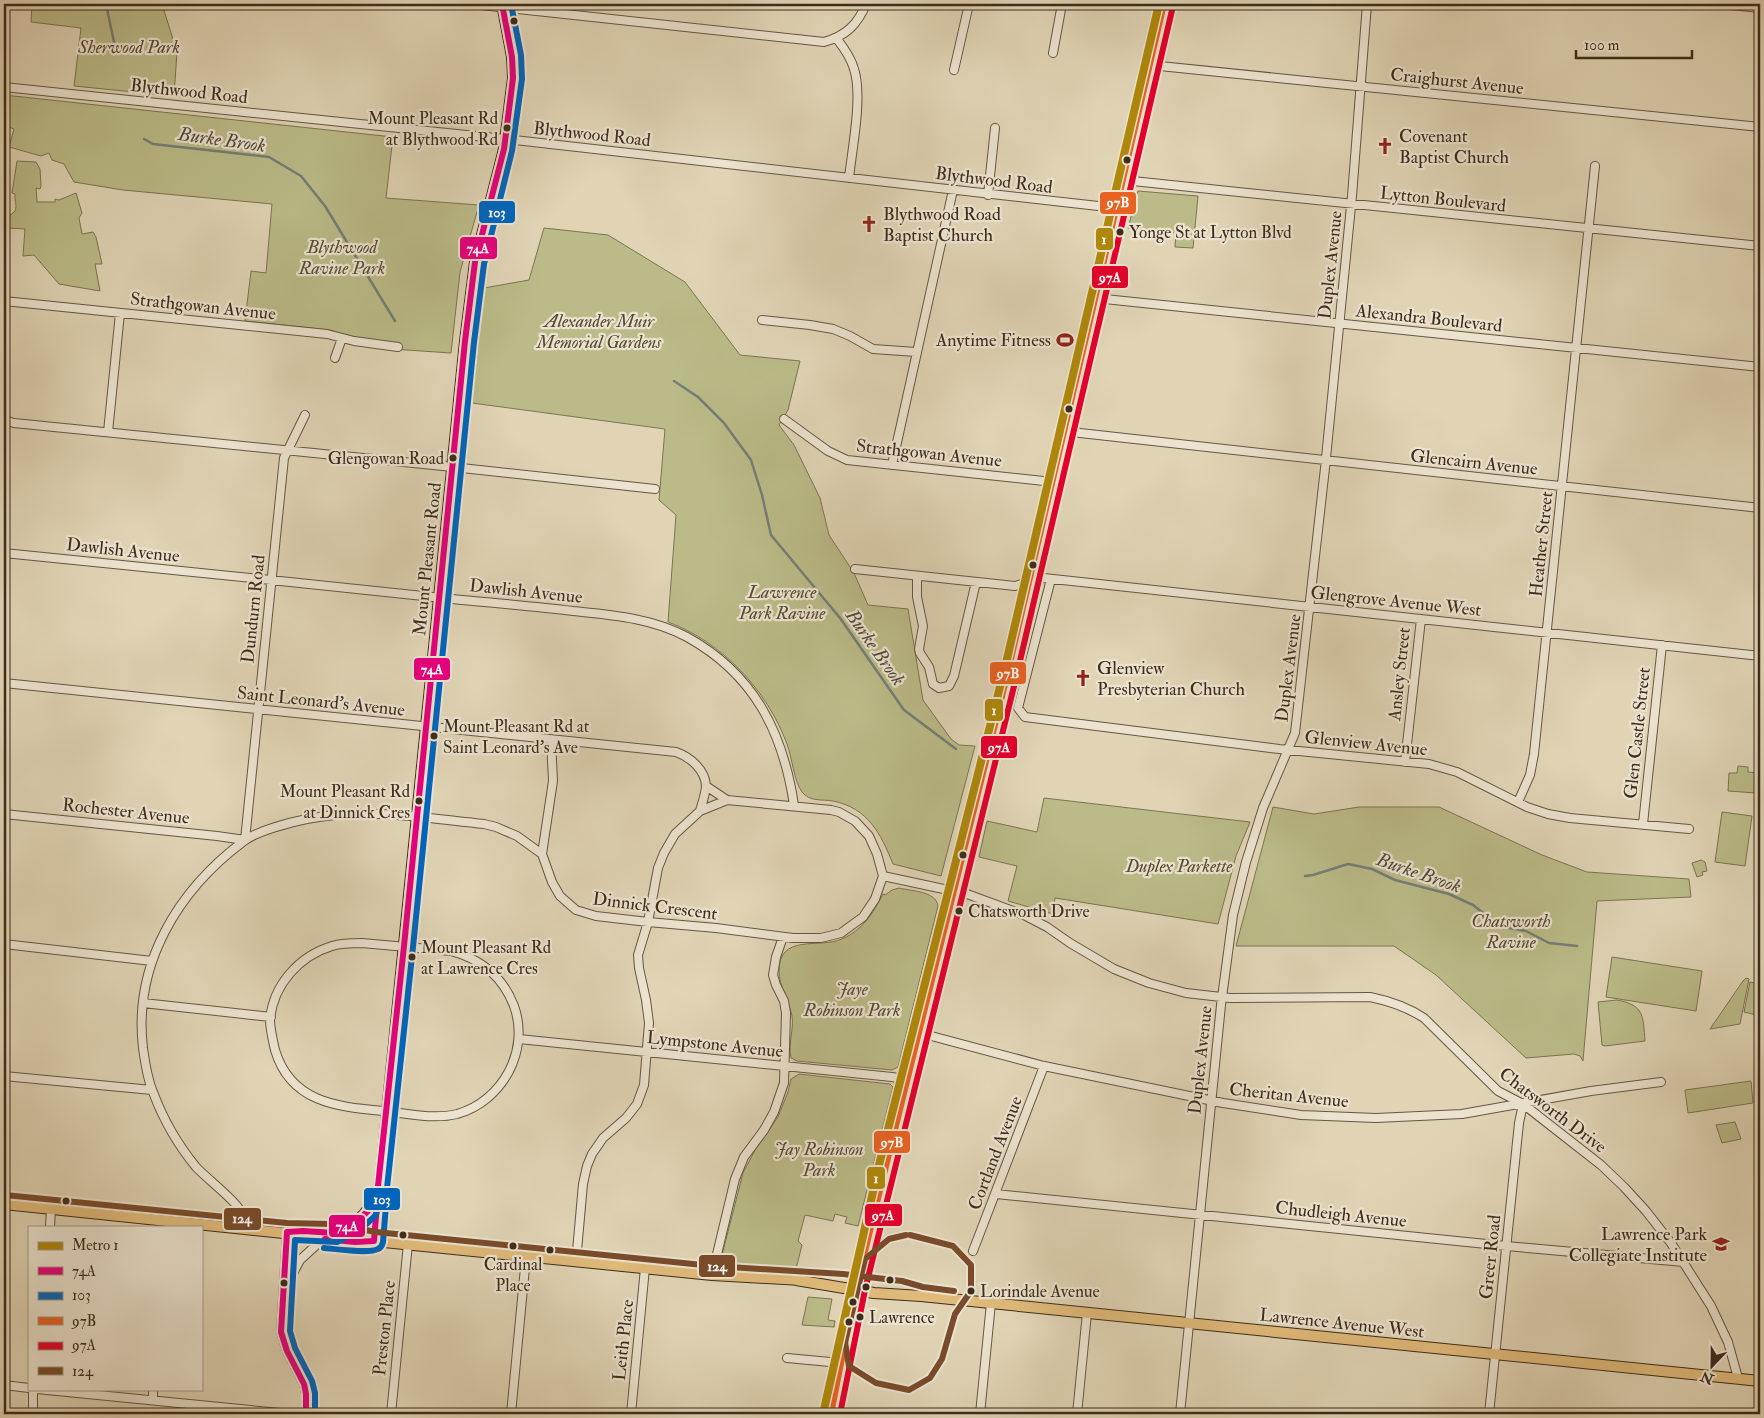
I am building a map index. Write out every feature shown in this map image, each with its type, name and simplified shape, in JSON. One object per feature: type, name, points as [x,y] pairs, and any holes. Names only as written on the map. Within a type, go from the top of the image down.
[{"type":"main road","points":[[831,1414],[856,1288],[920,1033],[1053,482],[1164,4]]},
{"type":"main road","name":"Mount Pleasant Road","points":[[374,1241],[378,1186],[452,467],[475,262],[505,139],[513,69],[503,6]]},
{"type":"main road","points":[[335,1233],[357,1221],[368,1211],[378,1186]]},
{"type":"main road","points":[[4,1204],[170,1224],[287,1232],[335,1233],[374,1241]]},
{"type":"main road","points":[[287,1232],[302,1237],[355,1242],[374,1241]]},
{"type":"main road","name":"Lawrence Avenue West","points":[[374,1241],[712,1275],[796,1280],[856,1288],[901,1290],[921,1296],[1760,1381]]},
{"type":"street","points":[[472,4],[824,42],[837,39],[850,29],[857,21],[866,4]]},
{"type":"street","points":[[954,70],[969,4]]},
{"type":"street","points":[[1053,53],[1062,4]]},
{"type":"street","name":"Duplex Avenue","points":[[1180,1414],[1211,1101],[1232,916],[1263,808],[1295,733],[1311,607],[1326,461],[1351,205],[1367,4]]},
{"type":"street","points":[[1721,4],[1760,8]]},
{"type":"street","points":[[837,39],[854,68],[858,91],[849,178]]},
{"type":"street","name":"Craighurst Avenue","points":[[1150,65],[1760,127]]},
{"type":"street","name":"Blythwood Road","points":[[4,87],[420,132],[505,139],[1116,208]]},
{"type":"street","points":[[988,195],[995,128]]},
{"type":"street","name":"Heather Street","points":[[1518,802],[1530,775],[1533,762],[1595,166]]},
{"type":"street","name":"Lytton Boulevard","points":[[1123,180],[1760,246]]},
{"type":"street","points":[[892,465],[953,190]]},
{"type":"street","name":"Alexandra Boulevard","points":[[1096,298],[1760,367]]},
{"type":"street","name":"Strathgowan Avenue","points":[[4,300],[327,334],[354,341],[398,346]]},
{"type":"street","points":[[108,432],[120,313]]},
{"type":"street","points":[[762,320],[810,324],[833,329],[873,349],[916,352]]},
{"type":"street","points":[[335,358],[342,338]]},
{"type":"street","name":"Dundurn Road","points":[[245,840],[284,458],[305,415]]},
{"type":"street","name":"Strathgowan Avenue","points":[[784,419],[838,457],[855,461],[1053,482]]},
{"type":"street","points":[[4,420],[14,423],[655,489]]},
{"type":"street","name":"Glencairn Avenue","points":[[1065,430],[1326,461],[1760,508]]},
{"type":"street","name":"Dawlish Avenue","points":[[4,553],[622,616],[641,620],[672,630],[694,642],[730,669],[746,686],[762,708],[778,738],[784,754],[794,805]]},
{"type":"street","name":"Glengrove Avenue West","points":[[855,569],[1015,586],[1044,578],[1760,656]]},
{"type":"street","points":[[917,576],[917,597],[923,626],[919,649],[929,667],[934,684],[939,688],[949,686],[954,676],[976,582]]},
{"type":"street","name":"Glenview Avenue","points":[[1050,579],[1018,708],[1025,717],[1434,766],[1457,772],[1538,812],[1561,817],[1689,830]]},
{"type":"street","name":"Ansley Street","points":[[1405,762],[1421,619]]},
{"type":"street","name":"Glen Castle Street","points":[[1643,824],[1662,645]]},
{"type":"street","name":"Saint Leonard's Avenue","points":[[4,683],[676,752],[684,754],[696,764],[706,786]]},
{"type":"street","points":[[241,1228],[239,1208],[235,1202],[211,1183],[186,1154],[167,1123],[152,1090],[145,1063],[142,1033],[143,1003],[148,971],[170,920],[188,893],[208,872],[245,840],[282,825],[324,815],[357,812],[484,824],[496,827],[525,841],[542,854],[553,781],[551,740]]},
{"type":"street","points":[[700,811],[706,786],[727,800]]},
{"type":"street","points":[[576,1262],[583,1184],[587,1166],[603,1138],[626,1118],[637,1104],[644,1085],[648,1015],[638,960],[648,922],[658,868],[675,834],[700,811],[727,800],[794,805],[840,812],[855,821],[869,836],[874,845],[883,876]]},
{"type":"street","name":"Rochester Avenue","points":[[4,814],[245,840]]},
{"type":"street","name":"Dinnick Crescent","points":[[542,854],[554,888],[566,903],[576,910],[589,915],[783,937],[821,938],[841,933],[850,928],[870,908],[880,888],[883,876]]},
{"type":"street","name":"Chatsworth Drive","points":[[883,876],[954,891],[1037,920],[1090,956],[1128,975],[1186,993],[1222,998],[1370,997],[1388,1000],[1412,1010],[1424,1018],[1498,1091],[1523,1104],[1601,1165],[1624,1187],[1658,1225],[1712,1306],[1728,1341],[1738,1378]]},
{"type":"street","points":[[712,1275],[735,1179],[744,1157],[764,1130],[778,1105],[784,1083],[786,1013],[784,1001],[776,985],[774,975],[776,957],[783,937]]},
{"type":"street","points":[[362,943],[404,946],[464,954],[486,967],[502,983],[512,1001],[518,1020],[519,1039],[514,1060],[506,1078],[494,1092],[471,1108],[458,1114],[444,1116],[418,1115],[335,1105],[320,1100],[305,1091],[286,1074],[274,1044],[271,1017],[278,993],[291,970],[314,953],[342,944],[362,943]]},
{"type":"street","points":[[4,944],[152,961]]},
{"type":"street","points":[[143,1003],[271,1017]]},
{"type":"street","name":"Cheritan Avenue","points":[[920,1033],[1044,1066],[1211,1101],[1284,1113],[1337,1117],[1376,1118],[1462,1114],[1591,1091],[1661,1082]]},
{"type":"street","name":"Lympstone Avenue","points":[[519,1039],[892,1076],[908,1080]]},
{"type":"street","name":"Cortland Avenue","points":[[973,1250],[1044,1066]]},
{"type":"street","points":[[4,1076],[152,1090]]},
{"type":"street","name":"Greer Road","points":[[1489,1414],[1519,1123],[1523,1104]]},
{"type":"street","name":"Chudleigh Avenue","points":[[996,1194],[1506,1246],[1684,1262]]},
{"type":"street","points":[[50,1226],[51,1209]]},
{"type":"street","points":[[287,1232],[281,1332],[287,1351],[304,1384],[306,1414]]},
{"type":"street","points":[[284,1293],[300,1260],[323,1239]]},
{"type":"street","name":"Preston Place","points":[[390,1414],[408,1244]]},
{"type":"street","points":[[511,1414],[526,1257]]},
{"type":"street","name":"Leith Place","points":[[631,1414],[645,1268]]},
{"type":"street","points":[[980,1414],[991,1303]]},
{"type":"street","points":[[1077,1414],[1087,1313]]},
{"type":"street","points":[[787,1358],[841,1363]]},
{"type":"street","points":[[4,1385],[28,1388]]},
{"type":"street","points":[[33,1414],[35,1390]]},
{"type":"street","points":[[46,1390],[290,1414]]},
{"type":"street","points":[[153,1390],[153,1400]]},
{"type":"green space","name":"Sherwood Park","points":[[32,4],[162,4],[177,52],[174,96],[74,86],[81,28],[31,22]]},
{"type":"green space","name":"Blythwood Ravine Park","points":[[4,95],[393,137],[386,198],[479,205],[460,272],[451,353],[392,349],[391,342],[357,339],[330,330],[245,321],[251,271],[266,273],[272,204],[123,190],[74,182],[64,164],[52,160],[49,153],[41,156],[9,147],[14,129],[4,125]]},
{"type":"green space","points":[[17,161],[36,162],[40,169],[41,186],[40,189],[36,188],[37,202],[55,202],[55,199],[59,200],[76,193],[82,213],[79,218],[82,234],[93,232],[96,237],[102,264],[95,264],[100,291],[59,284],[34,255],[23,256],[25,229],[8,228],[10,215],[16,208],[15,194],[12,193]]},
{"type":"green space","points":[[1138,191],[1198,196],[1193,248],[1175,247],[1176,233],[1128,228]]},
{"type":"green space","name":"Alexander Muir Memorial Gardens","points":[[544,228],[608,235],[685,282],[740,355],[800,361],[788,410],[779,425],[794,445],[820,498],[829,535],[854,573],[868,605],[908,609],[923,700],[951,739],[959,745],[975,746],[941,876],[893,864],[878,833],[864,816],[845,804],[812,799],[805,795],[797,782],[789,749],[778,724],[768,705],[755,687],[724,655],[707,642],[668,622],[676,515],[659,500],[665,429],[472,403],[484,288],[529,280]]},
{"type":"green space","points":[[1738,766],[1748,767],[1748,772],[1758,773],[1756,793],[1728,791],[1729,773],[1737,773]]},
{"type":"green space","name":"Duplex Parkette","points":[[1044,798],[1250,822],[1236,856],[1218,924],[1055,898],[1053,914],[1008,901],[1017,866],[979,857],[987,821],[1037,832]]},
{"type":"green space","name":"Chatsworth Ravine","points":[[1273,807],[1314,814],[1359,807],[1439,807],[1542,855],[1587,872],[1689,879],[1691,897],[1597,901],[1583,1061],[1580,1056],[1574,1054],[1526,1058],[1436,975],[1394,946],[1236,946]]},
{"type":"green space","points":[[1722,812],[1752,816],[1745,866],[1715,862]]},
{"type":"green space","points":[[1701,860],[1705,862],[1707,871],[1702,872],[1703,875],[1697,877],[1692,863]]},
{"type":"green space","name":"Jaye Robinson Park","points":[[899,888],[933,897],[938,906],[898,1067],[892,1070],[797,1061],[791,1058],[792,1016],[779,971],[781,959],[786,951],[802,944],[833,942],[842,939],[862,926],[883,894],[885,895]]},
{"type":"green space","points":[[1612,957],[1702,971],[1696,1011],[1606,997]]},
{"type":"green space","points":[[1746,978],[1749,979],[1740,1024],[1710,1029],[1743,981]]},
{"type":"green space","points":[[1750,982],[1760,984],[1760,1016],[1744,1012]]},
{"type":"green space","points":[[1617,1000],[1633,1005],[1641,1013],[1645,1041],[1602,1045],[1598,1002]]},
{"type":"green space","name":"Jay Robinson Park","points":[[799,1074],[890,1084],[893,1087],[858,1226],[845,1223],[847,1217],[835,1214],[833,1221],[805,1215],[798,1241],[802,1245],[796,1269],[727,1265],[721,1259],[743,1173],[755,1150],[778,1117],[791,1079]]},
{"type":"green space","points":[[1751,1081],[1753,1103],[1688,1113],[1685,1090]]},
{"type":"green space","points":[[1735,1122],[1741,1139],[1722,1143],[1716,1125]]},
{"type":"green space","points":[[808,1297],[832,1299],[828,1320],[835,1321],[834,1327],[802,1325]]},
{"type":"waterway","name":"Burke Brook","points":[[106,4],[114,42]]},
{"type":"waterway","name":"Burke Brook","points":[[144,139],[153,144],[269,157],[301,176],[325,206],[395,321]]},
{"type":"waterway","name":"Burke Brook","points":[[674,381],[698,397],[724,423],[751,460],[762,495],[771,535],[840,618],[904,710],[956,749]]},
{"type":"waterway","name":"Burke Brook","points":[[1305,876],[1348,864],[1372,869],[1395,880],[1449,894],[1473,905],[1491,919],[1509,928],[1526,931],[1549,943],[1577,946]]},
{"type":"metro line","name":"1","points":[[823,1414],[879,1165],[1007,659],[1159,4]]},
{"type":"transit line","name":"74A","points":[[306,1414],[304,1384],[287,1351],[281,1332],[287,1232],[335,1233],[357,1221],[368,1211],[378,1186],[465,341],[475,262],[504,149],[513,78],[512,57],[502,4]]},
{"type":"transit line","name":"103","points":[[315,1414],[315,1393],[312,1381],[295,1348],[290,1331],[295,1240],[337,1242],[361,1229],[375,1216],[387,1188],[474,342],[484,264],[512,151],[522,79],[521,55],[511,4]]},
{"type":"transit line","name":"97B","points":[[831,1414],[856,1288],[1007,676],[1164,4]]},
{"type":"transit line","name":"97A","points":[[840,1414],[865,1290],[1016,678],[1173,6]]},
{"type":"transit line","name":"74A","points":[[325,1239],[355,1242],[374,1241],[378,1192]]},
{"type":"transit line","name":"103","points":[[324,1248],[367,1251],[378,1249],[382,1246],[387,1193]]},
{"type":"transit line","name":"124","points":[[5,1195],[287,1223],[332,1224],[376,1232],[713,1266],[843,1274],[902,1281],[923,1287],[954,1291]]},
{"type":"transit line","name":"124","points":[[906,1235],[889,1239],[865,1259],[845,1342],[849,1366],[876,1383],[909,1390],[930,1378],[942,1359],[955,1314],[971,1291],[971,1265],[953,1246],[910,1235]]},
{"type":"place","name":"Mount Pleasant Rd at Blythwood Rd","points":[[507,128]]},
{"type":"place","name":"Covenant Baptist Church","points":[[1385,146]]},
{"type":"place","name":"Blythwood Road Baptist Church","points":[[869,224]]},
{"type":"place","name":"Yonge St at Lytton Blvd","points":[[1120,232]]},
{"type":"place","name":"Anytime Fitness","points":[[1065,340]]},
{"type":"place","name":"Glengowan Road","points":[[453,458]]},
{"type":"place","name":"Glenview Presbyterian Church","points":[[1083,678]]},
{"type":"place","name":"Mount Pleasant Rd at Saint Leonard's Ave","points":[[434,736]]},
{"type":"place","name":"Mount Pleasant Rd at Dinnick Cres","points":[[419,801]]},
{"type":"place","name":"Chatsworth Drive","points":[[959,911]]},
{"type":"place","name":"Mount Pleasant Rd at Lawrence Cres","points":[[412,957]]},
{"type":"place","name":"Lawrence Park Collegiate Institute","points":[[1721,1244]]},
{"type":"place","name":"Cardinal Place","points":[[513,1246]]},
{"type":"place","name":"Lorindale Avenue","points":[[971,1291]]},
{"type":"place","name":"Lawrence","points":[[860,1317]]},
{"type":"park label","name":"Lawrence Park Ravine","points":[[782,602]]}]
